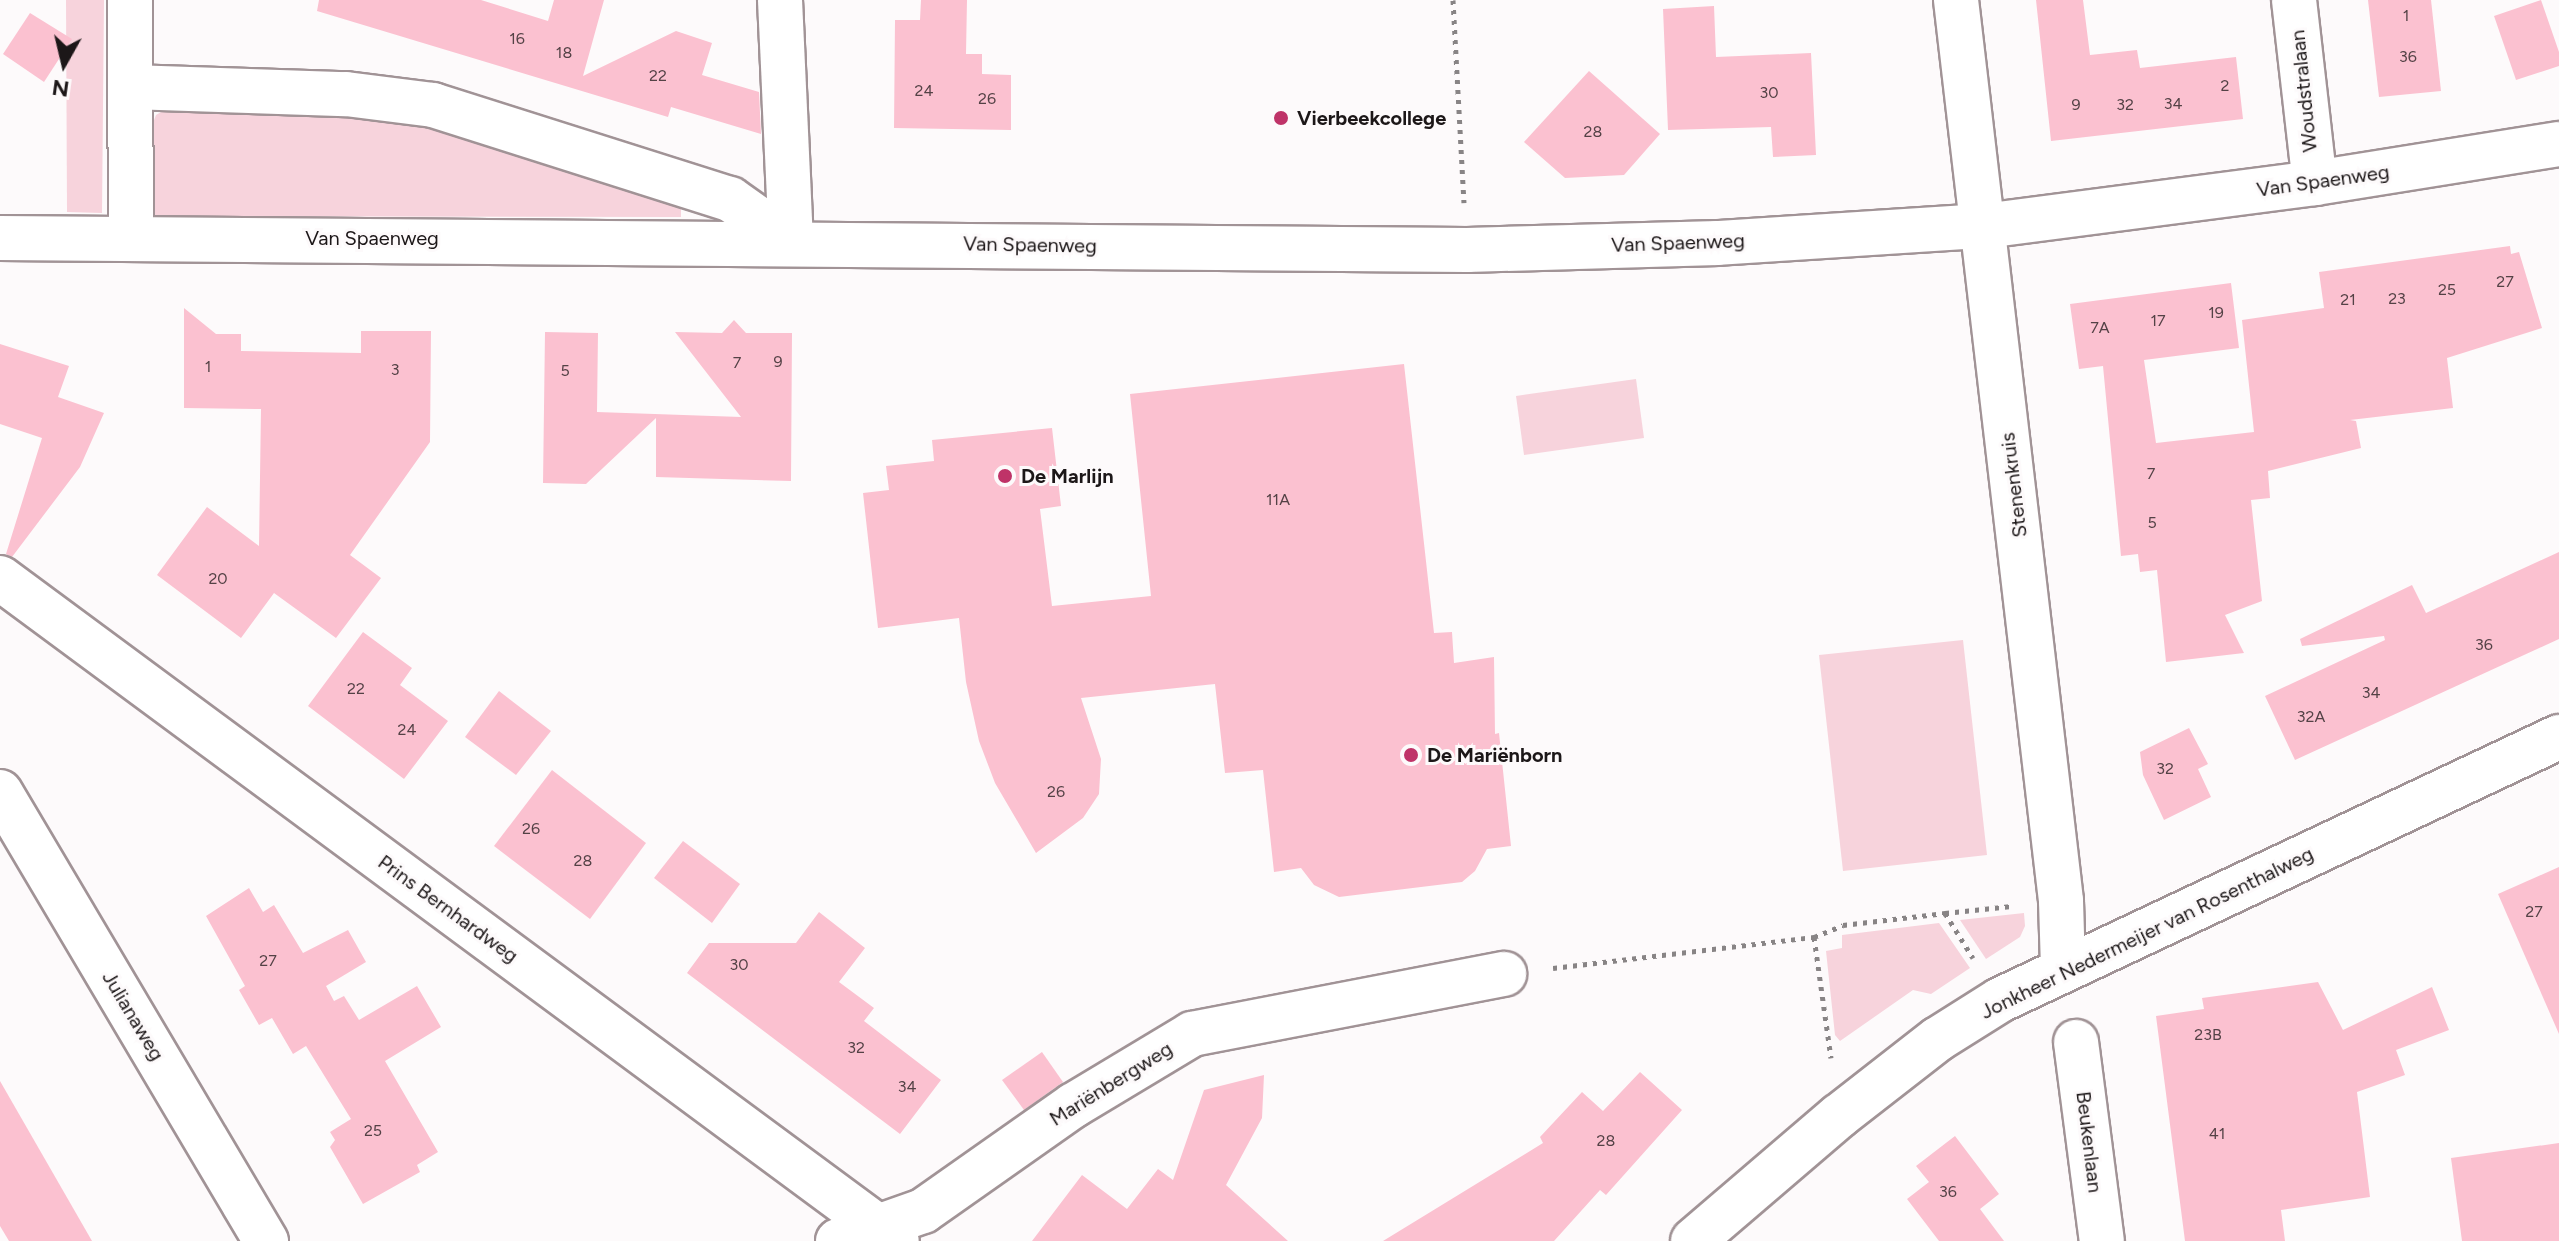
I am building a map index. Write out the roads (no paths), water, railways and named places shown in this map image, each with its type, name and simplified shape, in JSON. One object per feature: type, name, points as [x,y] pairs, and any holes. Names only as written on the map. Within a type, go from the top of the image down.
[{"type":"street","points":[[130,0],[131,237]]},
{"type":"street","points":[[780,0],[791,242]]},
{"type":"street","name":"Stenenkruis","points":[[1956,0],[2061,901],[2063,970]]},
{"type":"street","name":"Woudstralaan","points":[[2294,0],[2315,183]]},
{"type":"street","points":[[130,87],[346,94],[433,105],[730,199],[791,242]]},
{"type":"street","name":"Van Spaenweg","points":[[0,238],[791,242],[1467,250],[1718,243],[1984,226],[2315,183],[2559,144]]},
{"type":"street","name":"Prins Bernhardweg","points":[[0,578],[870,1236]]},
{"type":"street","name":"Jonkheer Nedermeijer van Rosenthalweg","points":[[1693,1241],[1839,1116],[1938,1039],[2000,1000],[2559,737]]},
{"type":"street","name":"Julianaweg","points":[[0,792],[266,1241]]},
{"type":"street","name":"Mariënbergweg","points":[[870,1236],[923,1211],[1074,1105],[1192,1034],[1504,974]]},
{"type":"street","name":"Beukenlaan","points":[[2076,1042],[2102,1241]]},
{"type":"place","name":"Vierbeekcollege","points":[[1281,118]]},
{"type":"place","name":"De Marlijn","points":[[1005,476]]},
{"type":"place","name":"De Mariënborn","points":[[1411,755]]}]
